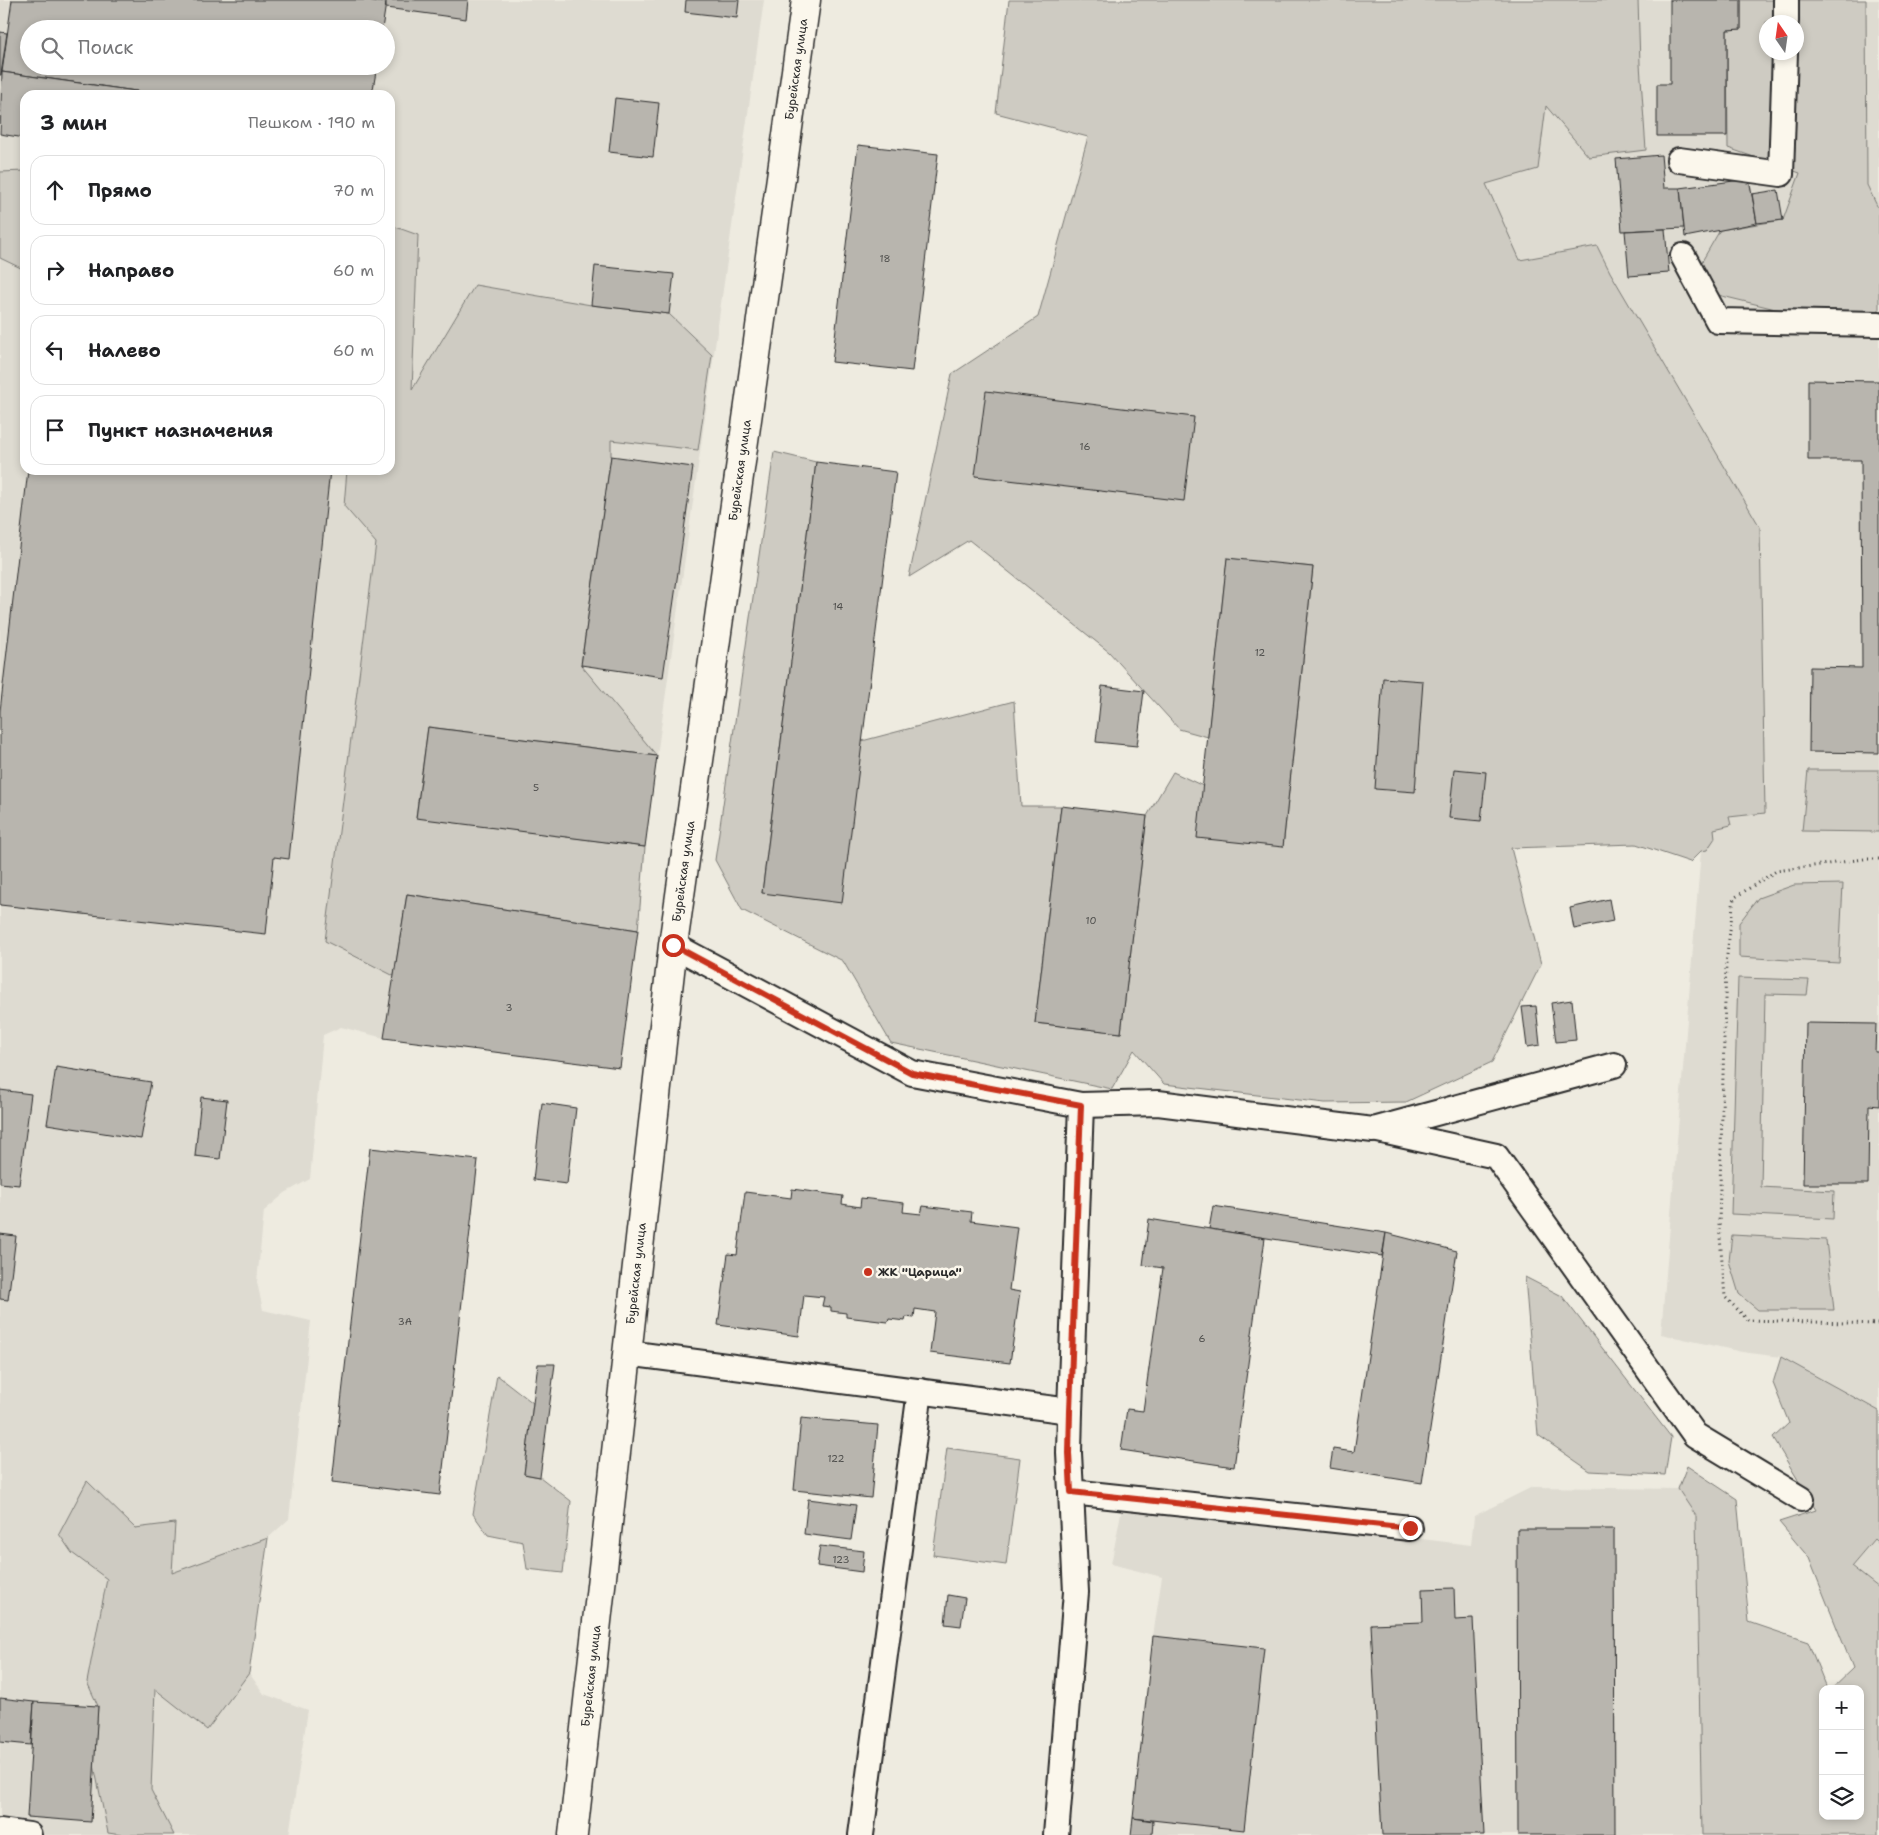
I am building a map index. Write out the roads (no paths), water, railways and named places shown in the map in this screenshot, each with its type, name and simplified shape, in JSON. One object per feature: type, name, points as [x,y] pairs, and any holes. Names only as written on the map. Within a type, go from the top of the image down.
[{"type":"street","name":"Бурейская улица","points":[[573,1835],[673,945],[806,0]]},
{"type":"lane","points":[[1786,0],[1786,15]]},
{"type":"lane","points":[[1679,160],[1781,174],[1785,60]]},
{"type":"lane","points":[[1683,256],[1718,321],[1879,324]]},
{"type":"lane","points":[[673,945],[912,1073],[1081,1105],[1158,1103],[1374,1130],[1496,1156],[1695,1435],[1801,1499]]},
{"type":"lane","points":[[1374,1130],[1614,1066]]},
{"type":"lane","points":[[1056,1835],[1076,1592],[1069,1453],[1081,1105]]},
{"type":"lane","points":[[627,1353],[1070,1411]]},
{"type":"lane","points":[[861,1835],[920,1391]]},
{"type":"lane","points":[[1071,1492],[1410,1528]]},
{"type":"lane","points":[[0,1831],[29,1835]]},
{"type":"place","name":"ЖК \"Царица\"","points":[[868,1272]]}]
